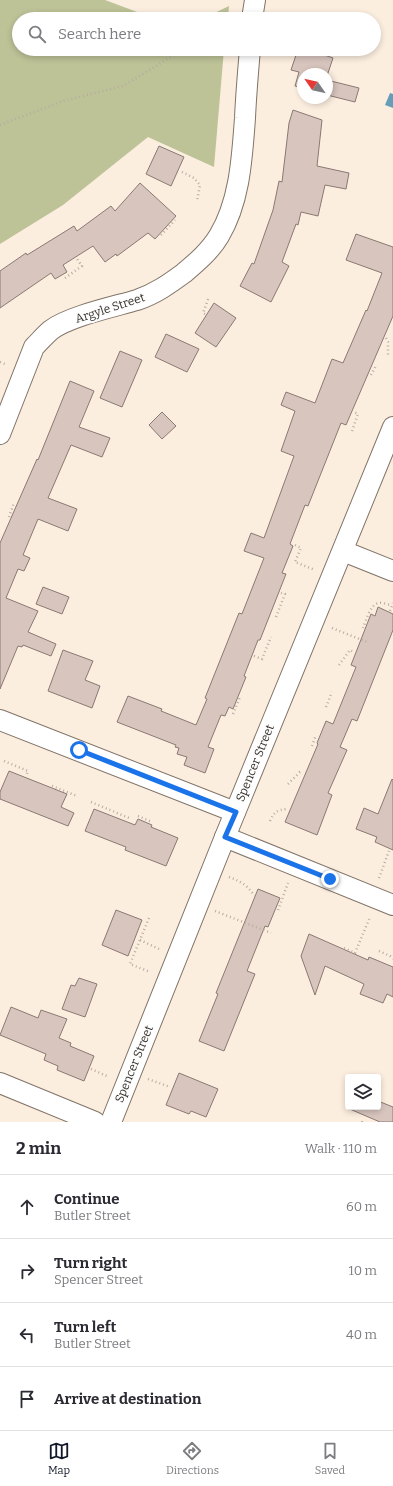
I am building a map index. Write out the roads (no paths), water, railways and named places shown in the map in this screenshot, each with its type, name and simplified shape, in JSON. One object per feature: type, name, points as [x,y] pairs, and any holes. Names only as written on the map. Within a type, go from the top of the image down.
[{"type":"street","points":[[253,12],[255,0]]},
{"type":"street","name":"Argyle Street","points":[[0,434],[34,347],[52,329],[73,319],[147,297],[173,281],[201,258],[219,235],[226,222],[234,200],[240,174],[249,56]]},
{"type":"street","name":"Spencer Street","points":[[111,1122],[225,837],[393,428]]},
{"type":"street","points":[[342,551],[393,571]]},
{"type":"street","points":[[0,720],[236,812]]},
{"type":"street","points":[[225,837],[393,904]]},
{"type":"street","points":[[0,1083],[95,1122]]},
{"type":"water","points":[[390,93],[393,94],[393,108],[385,105]]}]
